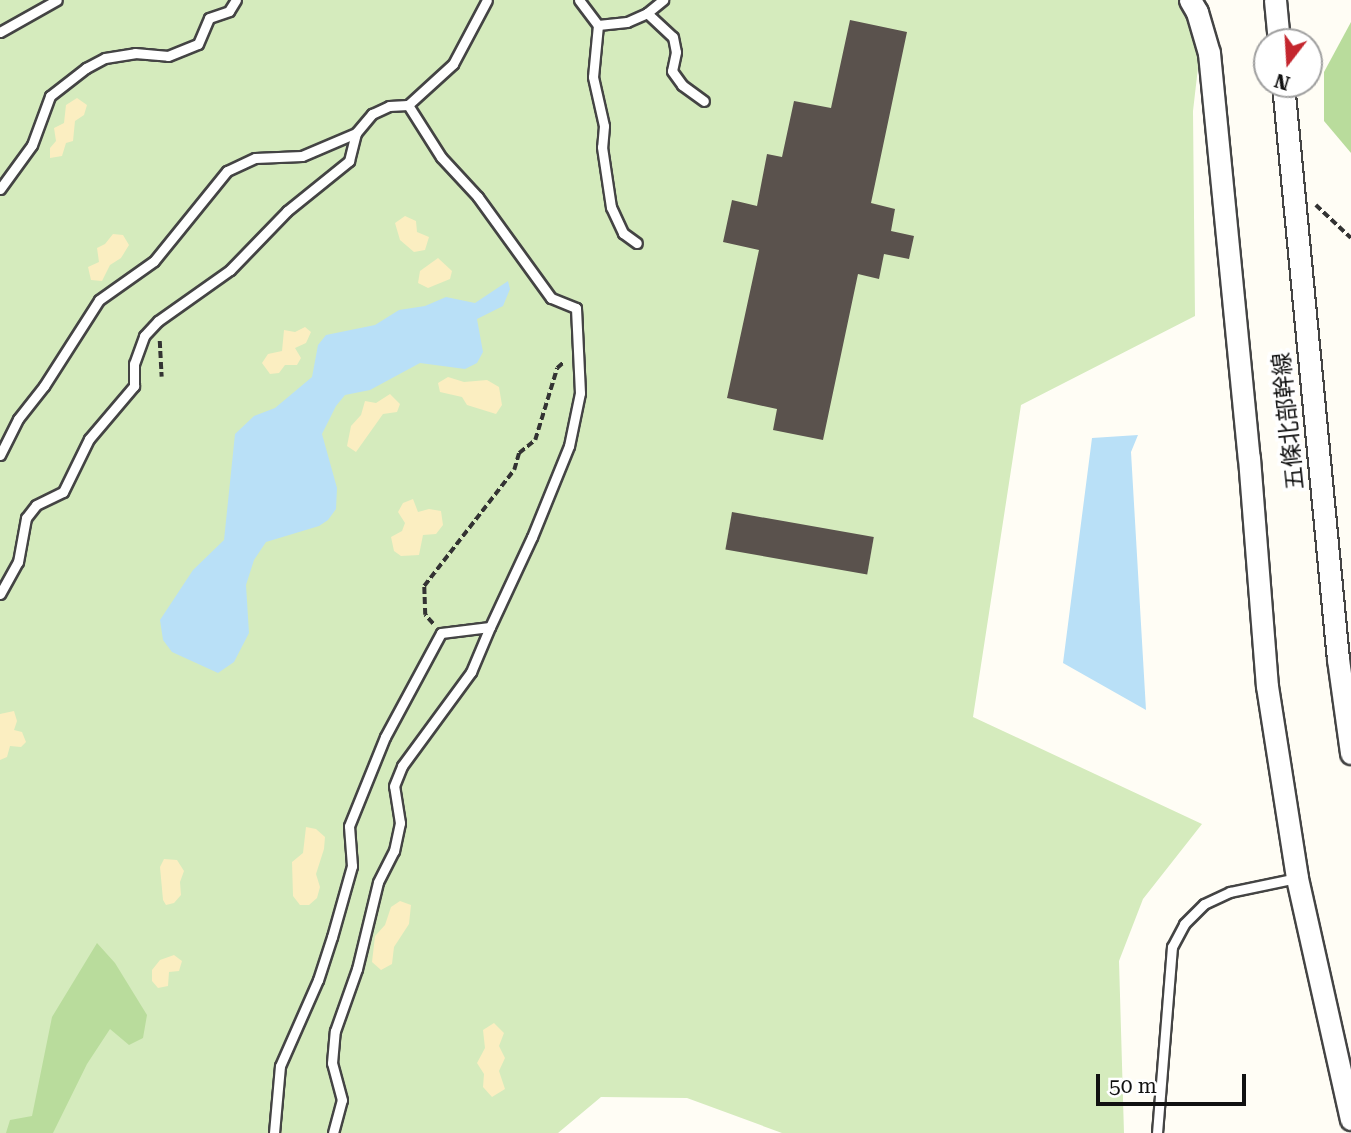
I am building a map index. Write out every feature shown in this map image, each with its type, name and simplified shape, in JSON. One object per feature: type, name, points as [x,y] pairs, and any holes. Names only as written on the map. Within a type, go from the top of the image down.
[{"type":"street","points":[[1190,0],[1197,12],[1209,53],[1250,458],[1267,687],[1297,878],[1351,1119]]},
{"type":"street","points":[[1275,0],[1278,28]]},
{"type":"street","name":"五條北部幹線","points":[[1284,98],[1338,659],[1351,753]]},
{"type":"lane","points":[[0,32],[57,0]]},
{"type":"lane","points":[[0,189],[32,145],[50,96],[105,58],[135,54],[168,56],[198,44],[209,19],[229,11],[236,0]]},
{"type":"lane","points":[[0,594],[18,562],[26,518],[36,505],[63,492],[89,439],[134,386],[134,364],[144,336],[158,321],[230,270],[287,211],[349,161],[356,133],[372,114],[389,106],[408,105],[453,64],[487,0]]},
{"type":"lane","points":[[579,0],[598,24],[593,78],[604,126],[602,147],[611,207],[623,233],[637,243]]},
{"type":"lane","points":[[598,24],[627,22],[648,13],[663,0]]},
{"type":"lane","points":[[648,13],[673,37],[676,52],[672,71],[682,85],[704,101]]},
{"type":"lane","points":[[333,1133],[342,1100],[332,1063],[335,1031],[357,969],[378,882],[394,851],[400,823],[394,786],[402,766],[471,672],[532,537],[569,446],[580,393],[576,307],[551,298],[478,197],[441,158],[408,105]]},
{"type":"lane","points":[[0,455],[18,419],[44,386],[99,300],[154,261],[228,171],[255,158],[302,156],[356,133]]},
{"type":"lane","points":[[274,1133],[279,1066],[318,980],[352,866],[349,826],[385,737],[441,633],[490,627]]},
{"type":"lane","points":[[1157,1133],[1172,947],[1184,924],[1204,904],[1230,892],[1297,878]]},
{"type":"path","points":[[1292,182],[1351,238]]},
{"type":"path","points":[[158,321],[162,377]]},
{"type":"path","points":[[441,633],[425,615],[424,586],[514,470],[519,453],[535,440],[557,368],[579,348]]},
{"type":"green space","points":[[0,0],[1183,0],[1199,59],[1193,111],[1195,316],[1021,405],[973,717],[1202,824],[1143,899],[1119,961],[1124,1133],[782,1133],[687,1098],[601,1097],[558,1133],[0,1133]]},
{"type":"green space","points":[[1351,22],[1351,153],[1324,121],[1324,72]]},
{"type":"green space","points":[[97,943],[115,963],[147,1015],[143,1038],[129,1045],[110,1029],[87,1064],[53,1133],[6,1133],[10,1120],[32,1116],[52,1017]]},
{"type":"sand","points":[[77,98],[87,105],[84,115],[75,121],[73,141],[66,143],[62,156],[50,158],[50,148],[56,141],[54,128],[64,123],[66,105]]},
{"type":"sand","points":[[405,216],[416,221],[417,232],[429,237],[425,250],[414,252],[400,240],[395,223]]},
{"type":"sand","points":[[113,234],[123,235],[129,245],[121,258],[110,265],[102,281],[91,280],[88,267],[99,262],[97,248],[105,244]]},
{"type":"sand","points":[[438,258],[452,271],[450,279],[428,288],[418,283],[420,271]]},
{"type":"sand","points":[[305,327],[311,332],[306,343],[295,348],[301,358],[297,365],[285,365],[279,373],[270,374],[262,363],[268,354],[282,351],[284,330],[295,332]]},
{"type":"sand","points":[[448,377],[464,382],[487,380],[499,387],[502,405],[496,414],[467,405],[462,397],[440,392],[438,383]]},
{"type":"sand","points":[[390,394],[400,404],[397,412],[383,414],[356,452],[347,446],[351,426],[361,415],[365,401],[376,403]]},
{"type":"sand","points":[[413,499],[418,512],[429,509],[441,511],[443,525],[436,534],[423,535],[419,555],[401,556],[394,551],[391,537],[402,531],[405,523],[398,512],[403,503]]},
{"type":"sand","points":[[14,711],[17,721],[14,730],[22,732],[26,742],[21,747],[10,746],[7,757],[0,760],[0,714]]},
{"type":"sand","points":[[306,827],[316,829],[325,837],[316,874],[320,887],[317,898],[309,905],[300,905],[293,896],[292,862],[303,853]]},
{"type":"sand","points":[[164,859],[177,860],[184,871],[180,882],[181,895],[174,903],[166,905],[163,900],[160,867]]},
{"type":"sand","points":[[400,901],[411,905],[409,924],[394,947],[392,964],[381,970],[372,962],[375,936],[385,925],[391,907]]},
{"type":"sand","points":[[174,955],[182,961],[179,971],[169,972],[168,986],[158,988],[152,981],[152,970],[160,960]]},
{"type":"sand","points":[[494,1023],[504,1033],[499,1046],[505,1058],[499,1071],[505,1089],[492,1097],[483,1087],[484,1074],[477,1063],[485,1048],[483,1030]]},
{"type":"water","points":[[508,281],[510,289],[503,306],[477,319],[483,352],[477,363],[465,369],[420,363],[370,390],[345,395],[336,406],[322,434],[337,488],[336,509],[328,520],[319,526],[266,542],[254,560],[246,585],[249,633],[234,662],[218,673],[172,652],[163,640],[160,620],[193,570],[224,540],[235,434],[254,416],[275,408],[312,377],[318,345],[326,335],[375,325],[399,310],[425,306],[446,297],[475,303]]},
{"type":"water","points":[[1138,435],[1131,452],[1146,710],[1063,663],[1092,438]]},
{"type":"building","points":[[850,20],[907,32],[871,203],[895,209],[891,231],[914,236],[909,259],[884,254],[879,279],[858,274],[823,440],[773,430],[777,409],[727,398],[759,250],[723,242],[732,200],[757,206],[767,154],[782,157],[794,101],[831,108]]},
{"type":"building","points":[[732,512],[874,537],[867,574],[725,549]]}]
